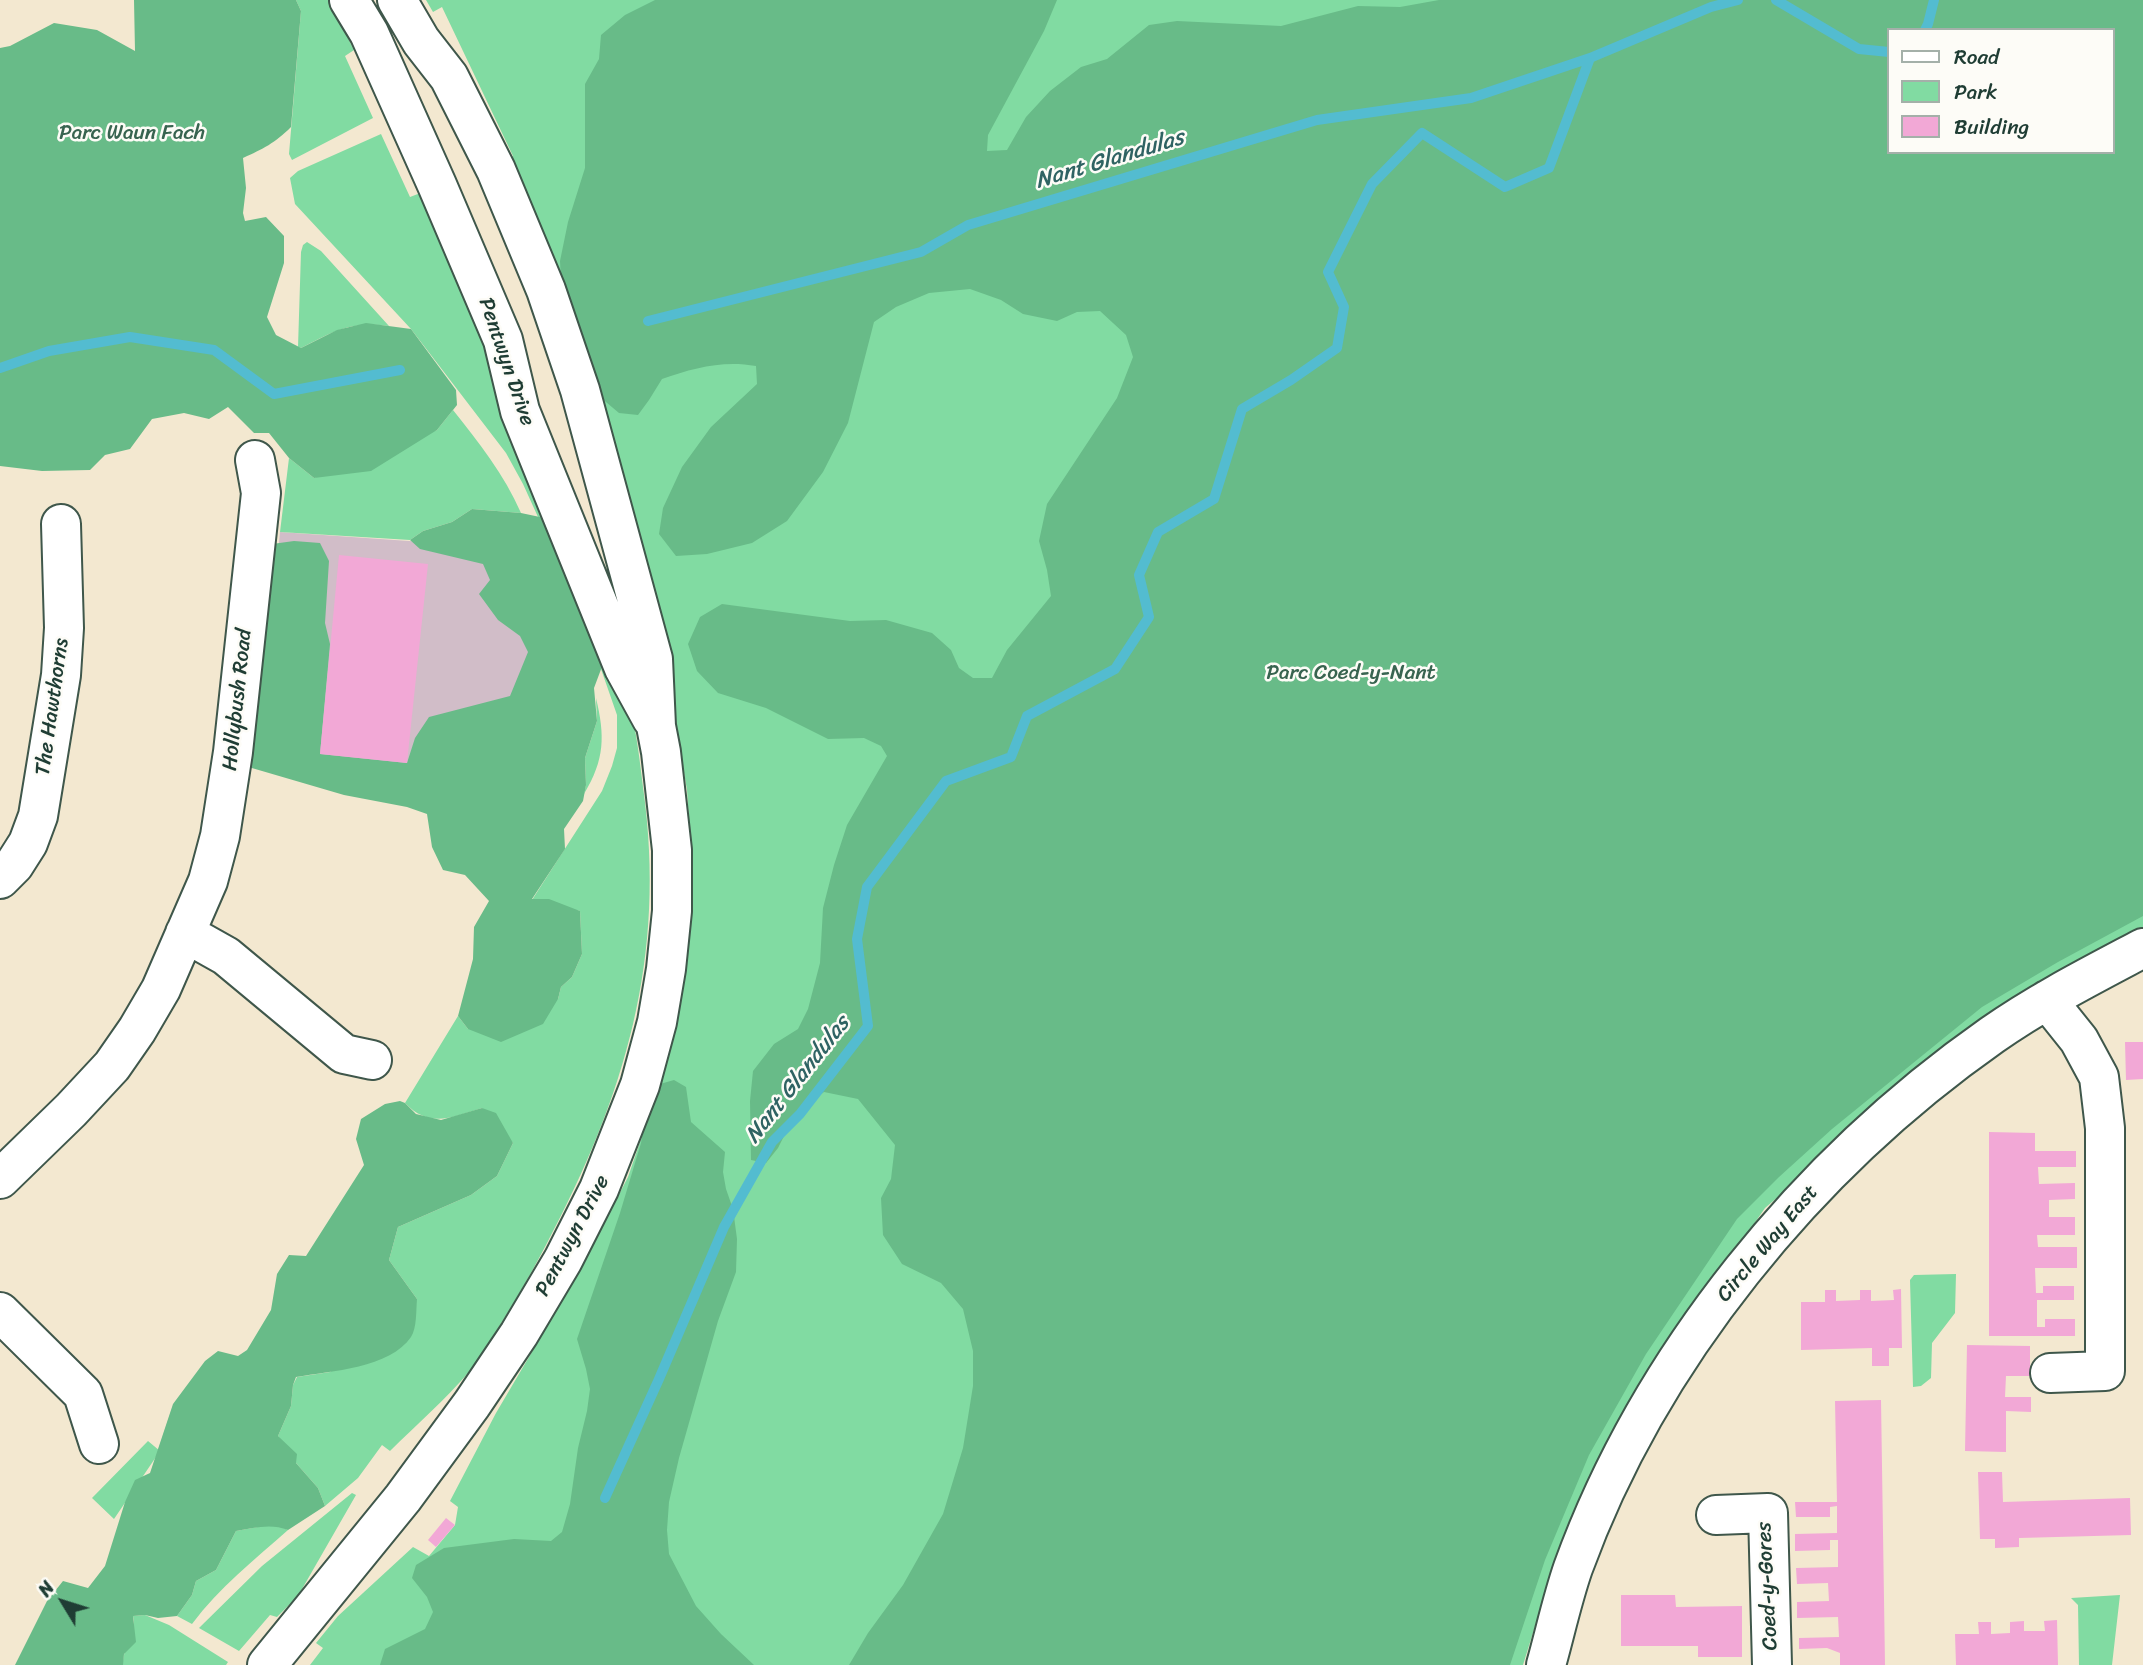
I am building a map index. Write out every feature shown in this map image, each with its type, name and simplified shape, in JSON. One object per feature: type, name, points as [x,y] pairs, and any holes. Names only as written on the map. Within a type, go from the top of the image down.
[{"type":"street","name":"Pentwyn Drive","points":[[349,0],[369,33],[493,316],[503,340],[520,411],[624,668],[656,726]]},
{"type":"street","name":"Pentwyn Drive","points":[[267,1665],[403,1498],[472,1404],[564,1260],[600,1189],[639,1085],[657,1021],[672,911],[672,850],[656,726],[653,659],[580,390],[546,290],[496,170],[449,77],[421,41],[397,0]]},
{"type":"street","name":"Hollybush Road","points":[[0,1179],[112,1066],[137,1030],[160,989],[208,881],[220,836],[233,752],[261,493],[255,460]]},
{"type":"street","name":"The Hawthorns","points":[[0,879],[14,865],[29,843],[38,816],[61,675],[64,628],[61,524]]},
{"type":"street","points":[[185,933],[226,956],[344,1054],[372,1060]]},
{"type":"street","name":"Circle Way East","points":[[1546,1665],[1573,1569],[1611,1478],[1688,1343],[1749,1260],[1812,1190],[1863,1139],[1927,1085],[1992,1035],[2047,1000],[2143,948]]},
{"type":"street","points":[[2047,1000],[2079,1041],[2099,1077],[2105,1128],[2105,1371],[2050,1373]]},
{"type":"street","points":[[0,1312],[83,1394],[99,1444]]},
{"type":"street","name":"Coed-y-Gores","points":[[1716,1515],[1768,1513],[1772,1665]]},
{"type":"shaded area","points":[[280,532],[524,549],[550,786],[260,752]]},
{"type":"green space","name":"Parc Waun Fach","points":[[134,0],[296,0],[301,11],[291,127],[268,145],[243,158],[245,221],[266,217],[284,236],[284,263],[267,317],[276,335],[301,348],[337,330],[366,323],[411,329],[456,390],[457,405],[437,430],[371,471],[314,478],[289,458],[269,433],[254,433],[228,407],[209,419],[184,413],[152,419],[130,449],[105,455],[90,470],[42,471],[0,466],[0,48],[10,46],[54,23],[97,30],[135,51]]},
{"type":"green space","points":[[296,0],[329,0],[354,50],[345,56],[373,118],[292,160],[289,154],[301,11]]},
{"type":"green space","name":"Parc Coed-y-Nant","points":[[426,0],[2143,0],[2143,933],[1988,1017],[1765,1208],[1625,1411],[1549,1581],[1523,1665],[310,1665],[323,1648],[316,1643],[338,1616],[413,1547],[429,1556],[455,1525],[458,1507],[450,1501],[496,1413],[579,1272],[628,1177],[666,1066],[678,1016],[691,917],[687,790],[668,680],[507,161],[513,156],[442,7],[433,12]]},
{"type":"green space","name":"Parc Coed-y-Nant","points":[[655,0],[1057,0],[1044,31],[988,135],[987,151],[1007,150],[1026,117],[1050,91],[1081,67],[1107,59],[1149,25],[1177,21],[1281,26],[1358,6],[1400,7],[1439,0],[2143,0],[2143,916],[1982,1007],[1832,1129],[1737,1219],[1646,1354],[1589,1455],[1545,1560],[1510,1665],[849,1665],[868,1633],[903,1585],[943,1514],[963,1448],[973,1386],[973,1351],[963,1309],[941,1283],[902,1264],[883,1235],[881,1198],[891,1179],[895,1145],[858,1099],[824,1092],[796,1112],[778,1148],[766,1163],[751,1160],[750,1101],[753,1071],[774,1044],[798,1029],[808,1009],[820,963],[823,908],[834,865],[847,825],[887,756],[881,746],[864,738],[828,739],[766,708],[718,693],[697,671],[688,644],[700,617],[722,604],[850,621],[886,620],[932,633],[951,650],[959,668],[973,678],[992,678],[1007,650],[1051,596],[1039,541],[1047,504],[1117,398],[1133,357],[1126,335],[1100,311],[1077,312],[1057,321],[1023,314],[1001,300],[970,289],[929,293],[896,307],[874,322],[848,423],[823,472],[787,521],[752,543],[707,554],[676,556],[659,534],[663,508],[682,467],[711,427],[757,384],[756,366],[708,366],[662,379],[638,415],[619,413],[600,397],[561,280],[560,261],[568,222],[585,168],[585,84],[599,59],[601,35],[625,15]]},
{"type":"green space","points":[[381,134],[410,197],[423,192],[554,520],[538,517],[506,453],[411,329],[295,204],[290,178],[298,171]]},
{"type":"green space","points":[[307,242],[321,251],[389,326],[353,326],[298,347],[301,252]]},
{"type":"green space","points":[[453,410],[499,472],[521,513],[472,509],[452,522],[423,531],[410,540],[280,532],[289,458],[314,478],[437,430]]},
{"type":"green space","points":[[472,509],[521,513],[554,520],[609,648],[594,688],[597,721],[585,758],[586,785],[583,801],[564,829],[565,849],[532,899],[549,899],[580,911],[582,954],[572,977],[561,987],[558,999],[543,1024],[501,1042],[468,1029],[458,1016],[473,959],[474,927],[489,901],[465,875],[443,870],[432,847],[427,814],[407,807],[344,795],[245,766],[265,545],[294,541],[320,543],[329,561],[325,623],[330,644],[320,754],[407,763],[415,738],[429,717],[510,696],[528,652],[520,636],[498,620],[479,594],[490,580],[483,564],[420,549],[410,540],[423,531],[452,522]]},
{"type":"green space","points":[[609,648],[625,688],[634,724],[649,849],[649,909],[644,967],[633,1024],[618,1079],[574,1190],[526,1282],[475,1365],[390,1451],[382,1445],[358,1478],[325,1506],[318,1488],[296,1463],[278,1436],[291,1406],[293,1385],[297,1377],[330,1372],[417,1299],[389,1260],[398,1227],[471,1195],[497,1176],[513,1143],[482,1108],[442,1119],[423,1116],[405,1103],[458,1016],[468,1029],[558,999],[561,987],[572,977],[582,954],[580,911],[532,900],[602,791],[612,766],[617,748],[617,715],[601,669]]},
{"type":"green space","points":[[596,698],[601,724],[601,747],[596,770],[584,794],[585,758],[597,721]]},
{"type":"green space","points":[[674,1080],[686,1087],[691,1122],[725,1152],[723,1172],[733,1209],[737,1239],[736,1272],[718,1321],[669,1502],[669,1554],[696,1606],[754,1665],[380,1665],[385,1649],[425,1629],[433,1612],[427,1597],[412,1578],[416,1565],[444,1548],[514,1539],[551,1541],[562,1532],[570,1504],[590,1389],[577,1339],[641,1143],[648,1101],[660,1084]]},
{"type":"green space","points":[[400,1101],[416,1114],[441,1120],[482,1108],[496,1113],[513,1143],[497,1176],[471,1195],[398,1227],[389,1260],[417,1299],[411,1337],[401,1347],[375,1362],[296,1377],[291,1406],[278,1436],[297,1454],[296,1463],[318,1488],[325,1506],[288,1530],[269,1526],[236,1531],[216,1570],[196,1581],[192,1595],[177,1616],[133,1616],[136,1642],[124,1654],[123,1665],[15,1665],[47,1601],[63,1581],[88,1588],[105,1566],[125,1502],[135,1480],[150,1473],[173,1404],[205,1361],[218,1351],[238,1356],[247,1350],[271,1310],[277,1274],[289,1255],[306,1256],[364,1165],[356,1139],[361,1119],[385,1104]]},
{"type":"green space","points":[[1956,1274],[1955,1313],[1932,1343],[1931,1378],[1921,1386],[1913,1387],[1910,1280],[1914,1275]]},
{"type":"green space","points":[[148,1441],[160,1451],[114,1519],[92,1498]]},
{"type":"green space","points":[[352,1493],[356,1495],[298,1596],[277,1617],[270,1615],[239,1651],[199,1628],[262,1566]]},
{"type":"green space","points":[[279,1526],[288,1530],[225,1586],[192,1624],[177,1616],[192,1595],[196,1581],[216,1570],[236,1531]]},
{"type":"green space","points":[[2120,1595],[2112,1665],[2079,1665],[2078,1605],[2071,1598]]},
{"type":"green space","points":[[145,1615],[169,1625],[228,1662],[226,1665],[123,1665],[133,1628],[133,1616]]},
{"type":"building","points":[[339,555],[428,564],[407,763],[320,754]]},
{"type":"building","points":[[2125,1042],[2143,1042],[2143,1079],[2126,1080]]},
{"type":"building","points":[[1989,1132],[2035,1133],[2035,1151],[2076,1151],[2076,1167],[2038,1167],[2039,1184],[2075,1183],[2075,1199],[2049,1200],[2049,1217],[2075,1217],[2075,1235],[2037,1235],[2038,1247],[2077,1247],[2077,1268],[2035,1268],[2036,1293],[2043,1293],[2043,1286],[2074,1286],[2074,1300],[2037,1300],[2037,1327],[2045,1327],[2045,1319],[2075,1319],[2075,1336],[1989,1336]]},
{"type":"building","points":[[1901,1289],[1902,1348],[1889,1348],[1889,1366],[1872,1366],[1872,1348],[1801,1350],[1801,1302],[1825,1302],[1825,1290],[1836,1290],[1836,1301],[1860,1300],[1860,1290],[1871,1290],[1871,1301],[1894,1300],[1893,1290]]},
{"type":"building","points":[[1967,1345],[2030,1346],[2030,1376],[2006,1376],[2005,1397],[2031,1397],[2031,1412],[2006,1411],[2006,1452],[1965,1451]]},
{"type":"building","points":[[1881,1400],[1885,1665],[1840,1665],[1840,1653],[1827,1648],[1799,1649],[1799,1638],[1839,1637],[1838,1617],[1797,1618],[1797,1602],[1829,1601],[1828,1583],[1797,1584],[1796,1568],[1838,1567],[1838,1540],[1830,1540],[1830,1550],[1795,1551],[1795,1534],[1837,1533],[1837,1506],[1830,1507],[1830,1517],[1796,1517],[1795,1502],[1837,1502],[1835,1401]]},
{"type":"building","points":[[1978,1472],[2002,1472],[2003,1502],[2130,1498],[2131,1535],[2019,1538],[2019,1547],[1995,1548],[1995,1539],[1980,1539]]},
{"type":"building","points":[[446,1518],[455,1525],[436,1547],[428,1540]]},
{"type":"building","points":[[1621,1595],[1675,1595],[1676,1607],[1742,1606],[1742,1657],[1698,1657],[1698,1646],[1621,1646]]},
{"type":"building","points":[[2057,1620],[2058,1665],[1956,1665],[1955,1634],[1979,1634],[1978,1622],[1991,1622],[1991,1634],[2010,1633],[2010,1622],[2024,1621],[2024,1631],[2045,1631],[2044,1621]]},
{"type":"waterway","name":"Nant Glandulas","points":[[648,321],[921,252],[968,225],[1317,120],[1471,98],[1590,58],[1711,7],[1738,0]]},
{"type":"waterway","name":"Nant Glandulas","points":[[1776,0],[1859,49],[1888,52]]},
{"type":"waterway","name":"Nant Glandulas","points":[[1926,28],[1934,0]]},
{"type":"waterway","name":"Nant Glandulas","points":[[605,1498],[724,1227],[772,1142],[800,1114],[868,1026],[857,939],[867,887],[946,781],[1011,757],[1027,716],[1115,669],[1149,617],[1139,575],[1158,532],[1214,499],[1242,409],[1337,348],[1344,307],[1328,272],[1372,184],[1422,133],[1505,187],[1549,168],[1590,58]]},
{"type":"waterway","name":"Nant Glandulas","points":[[0,368],[49,351],[130,337],[214,350],[274,394],[400,370]]}]
